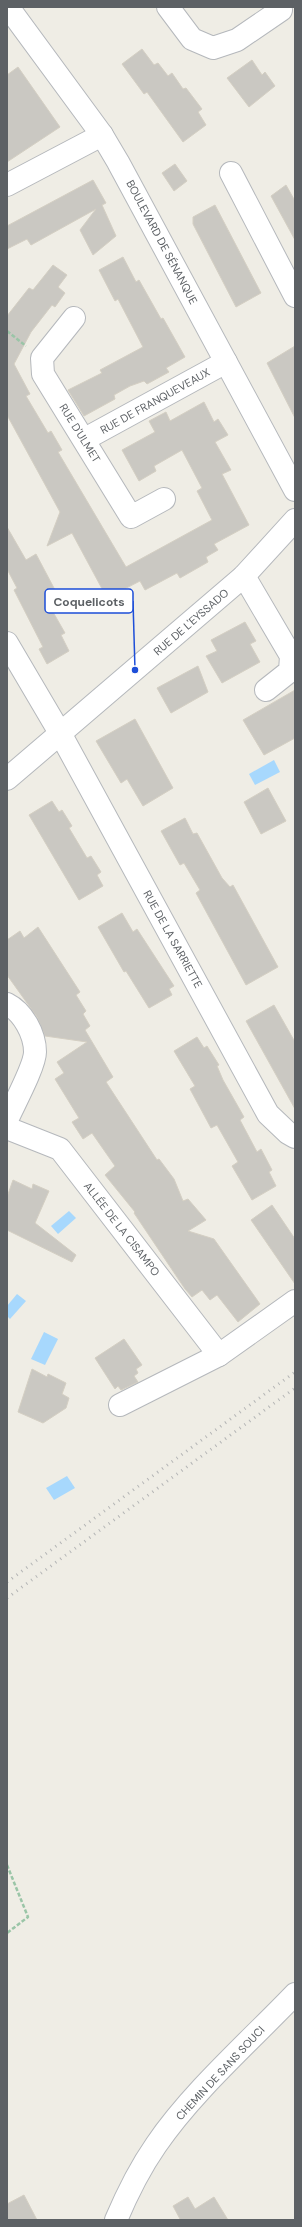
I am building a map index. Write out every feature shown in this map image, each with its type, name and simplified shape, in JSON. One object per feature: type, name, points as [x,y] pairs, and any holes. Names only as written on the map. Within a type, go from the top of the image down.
[{"type":"street","name":"BOULEVARD DE SÉNANQUE","points":[[8,7],[102,135],[295,490]]},
{"type":"street","points":[[168,7],[192,40],[213,48],[237,40],[281,10]]},
{"type":"street","points":[[7,185],[102,135]]},
{"type":"street","points":[[230,173],[295,296]]},
{"type":"street","name":"RUE D'ULMET","points":[[74,318],[42,358],[43,374],[85,439],[131,517],[164,499]]},
{"type":"street","name":"RUE DE FRANQUEVEAUX","points":[[85,439],[226,362]]},
{"type":"street","name":"RUE DE L'EYSSADO","points":[[7,779],[244,576],[295,520]]},
{"type":"street","points":[[244,576],[291,656],[290,671],[266,690]]},
{"type":"street","name":"RUE DE LA SARRIETTE","points":[[7,643],[13,669],[60,733],[268,1114],[288,1133],[295,1137]]},
{"type":"street","points":[[7,1004],[14,1008],[30,1028],[35,1053],[7,1120]]},
{"type":"street","name":"ALLÉE DE LA CISAMPO","points":[[7,1128],[60,1149],[218,1355]]},
{"type":"street","points":[[120,1405],[218,1355],[295,1301]]},
{"type":"street","name":"CHEMIN DE SANS SOUCI","points":[[116,2220],[126,2196],[156,2144],[192,2100],[295,1994]]},
{"type":"path","points":[[7,1865],[28,1917],[7,1933]]},
{"type":"water","points":[[274,760],[280,772],[255,785],[249,774]]},
{"type":"water","points":[[69,1211],[76,1218],[58,1234],[51,1226]]},
{"type":"water","points":[[17,1294],[26,1301],[10,1319],[7,1316],[7,1306]]},
{"type":"water","points":[[44,1332],[58,1339],[45,1365],[31,1359]]},
{"type":"water","points":[[67,1476],[75,1488],[54,1500],[46,1488]]},
{"type":"building","points":[[142,49],[154,65],[158,63],[168,76],[172,73],[183,89],[186,88],[202,109],[198,112],[206,125],[183,142],[147,92],[144,94],[122,64]]},
{"type":"building","points":[[252,60],[262,75],[265,72],[275,86],[249,107],[227,78]]},
{"type":"building","points":[[18,67],[60,127],[7,162],[7,75]]},
{"type":"building","points":[[175,164],[187,181],[174,191],[162,173]]},
{"type":"building","points":[[93,180],[106,203],[102,205],[116,236],[93,255],[80,230],[96,209],[31,245],[27,239],[7,249],[7,226]]},
{"type":"building","points":[[286,185],[295,201],[295,240],[271,196]]},
{"type":"building","points":[[215,205],[261,293],[236,307],[193,224],[193,217]]},
{"type":"building","points":[[123,257],[136,282],[139,280],[185,357],[166,368],[169,372],[147,384],[144,381],[130,386],[114,395],[115,399],[84,416],[68,390],[102,373],[100,370],[143,347],[118,299],[115,301],[99,270]]},
{"type":"building","points":[[53,265],[67,275],[58,287],[65,293],[55,307],[52,305],[31,332],[14,364],[30,394],[26,396],[48,433],[51,431],[62,450],[58,452],[126,567],[212,520],[197,491],[202,488],[182,450],[154,466],[156,471],[139,481],[122,450],[155,432],[149,421],[166,412],[170,421],[204,402],[214,422],[218,419],[228,435],[215,442],[231,470],[222,474],[249,525],[214,544],[218,550],[206,557],[208,562],[180,578],[177,573],[145,590],[140,581],[107,598],[72,533],[47,546],[60,512],[7,415],[7,316],[29,288],[33,290]]},
{"type":"building","points":[[295,346],[295,418],[267,363]]},
{"type":"building","points":[[7,527],[26,560],[36,554],[64,607],[53,612],[65,633],[61,635],[69,651],[47,664],[39,649],[43,647],[14,590],[17,588],[7,569]]},
{"type":"building","points":[[245,622],[256,641],[250,644],[260,662],[222,683],[206,656],[217,651],[211,640]]},
{"type":"building","points":[[198,666],[208,692],[171,713],[157,688]]},
{"type":"building","points":[[295,690],[295,738],[264,755],[243,720]]},
{"type":"building","points":[[135,719],[173,788],[143,806],[127,779],[121,783],[96,741]]},
{"type":"building","points":[[268,788],[286,821],[261,834],[244,802]]},
{"type":"building","points":[[52,801],[59,812],[62,810],[72,826],[69,828],[87,858],[91,856],[101,872],[97,875],[103,886],[79,900],[29,815]]},
{"type":"building","points":[[185,818],[193,834],[197,833],[222,878],[230,887],[233,885],[278,967],[246,985],[196,893],[200,890],[184,863],[180,865],[161,831]]},
{"type":"building","points":[[122,913],[133,932],[137,929],[174,986],[169,989],[172,995],[149,1008],[126,971],[124,972],[98,927]]},
{"type":"building","points":[[38,927],[80,992],[76,995],[86,1011],[83,1014],[90,1026],[85,1030],[113,1077],[106,1082],[157,1160],[159,1159],[174,1179],[183,1201],[188,1199],[206,1220],[188,1231],[214,1239],[260,1304],[238,1322],[217,1295],[210,1300],[202,1290],[192,1297],[185,1289],[134,1213],[135,1212],[105,1175],[115,1166],[92,1133],[83,1139],[72,1122],[79,1118],[55,1079],[64,1073],[57,1062],[87,1042],[45,1036],[37,1017],[7,975],[7,940],[20,931],[24,938]]},
{"type":"building","points":[[274,1005],[295,1042],[295,1109],[246,1021]]},
{"type":"building","points":[[197,1037],[204,1048],[207,1046],[219,1065],[217,1066],[223,1080],[244,1117],[240,1120],[257,1152],[261,1149],[272,1170],[269,1172],[276,1186],[252,1200],[232,1166],[238,1162],[217,1125],[211,1128],[190,1089],[195,1086],[174,1051]]},
{"type":"building","points":[[13,1180],[32,1189],[33,1184],[49,1191],[35,1223],[76,1255],[72,1262],[7,1230],[7,1197]]},
{"type":"building","points":[[272,1205],[295,1239],[295,1284],[251,1220]]},
{"type":"building","points":[[124,1339],[142,1365],[136,1369],[138,1373],[134,1376],[138,1382],[121,1390],[118,1386],[115,1389],[95,1358]]},
{"type":"building","points":[[32,1369],[47,1377],[48,1374],[66,1383],[62,1394],[69,1398],[66,1408],[43,1423],[18,1412]]},
{"type":"building","points":[[24,2195],[37,2220],[7,2220],[7,2204]]},
{"type":"building","points":[[188,2197],[195,2209],[214,2197],[228,2220],[178,2220],[180,2219],[173,2206]]},
{"type":"railway","points":[[7,1582],[295,1372]]},
{"type":"railway","points":[[7,1598],[295,1388]]},
{"type":"place","name":"Coquelicots","points":[[135,670]]}]
